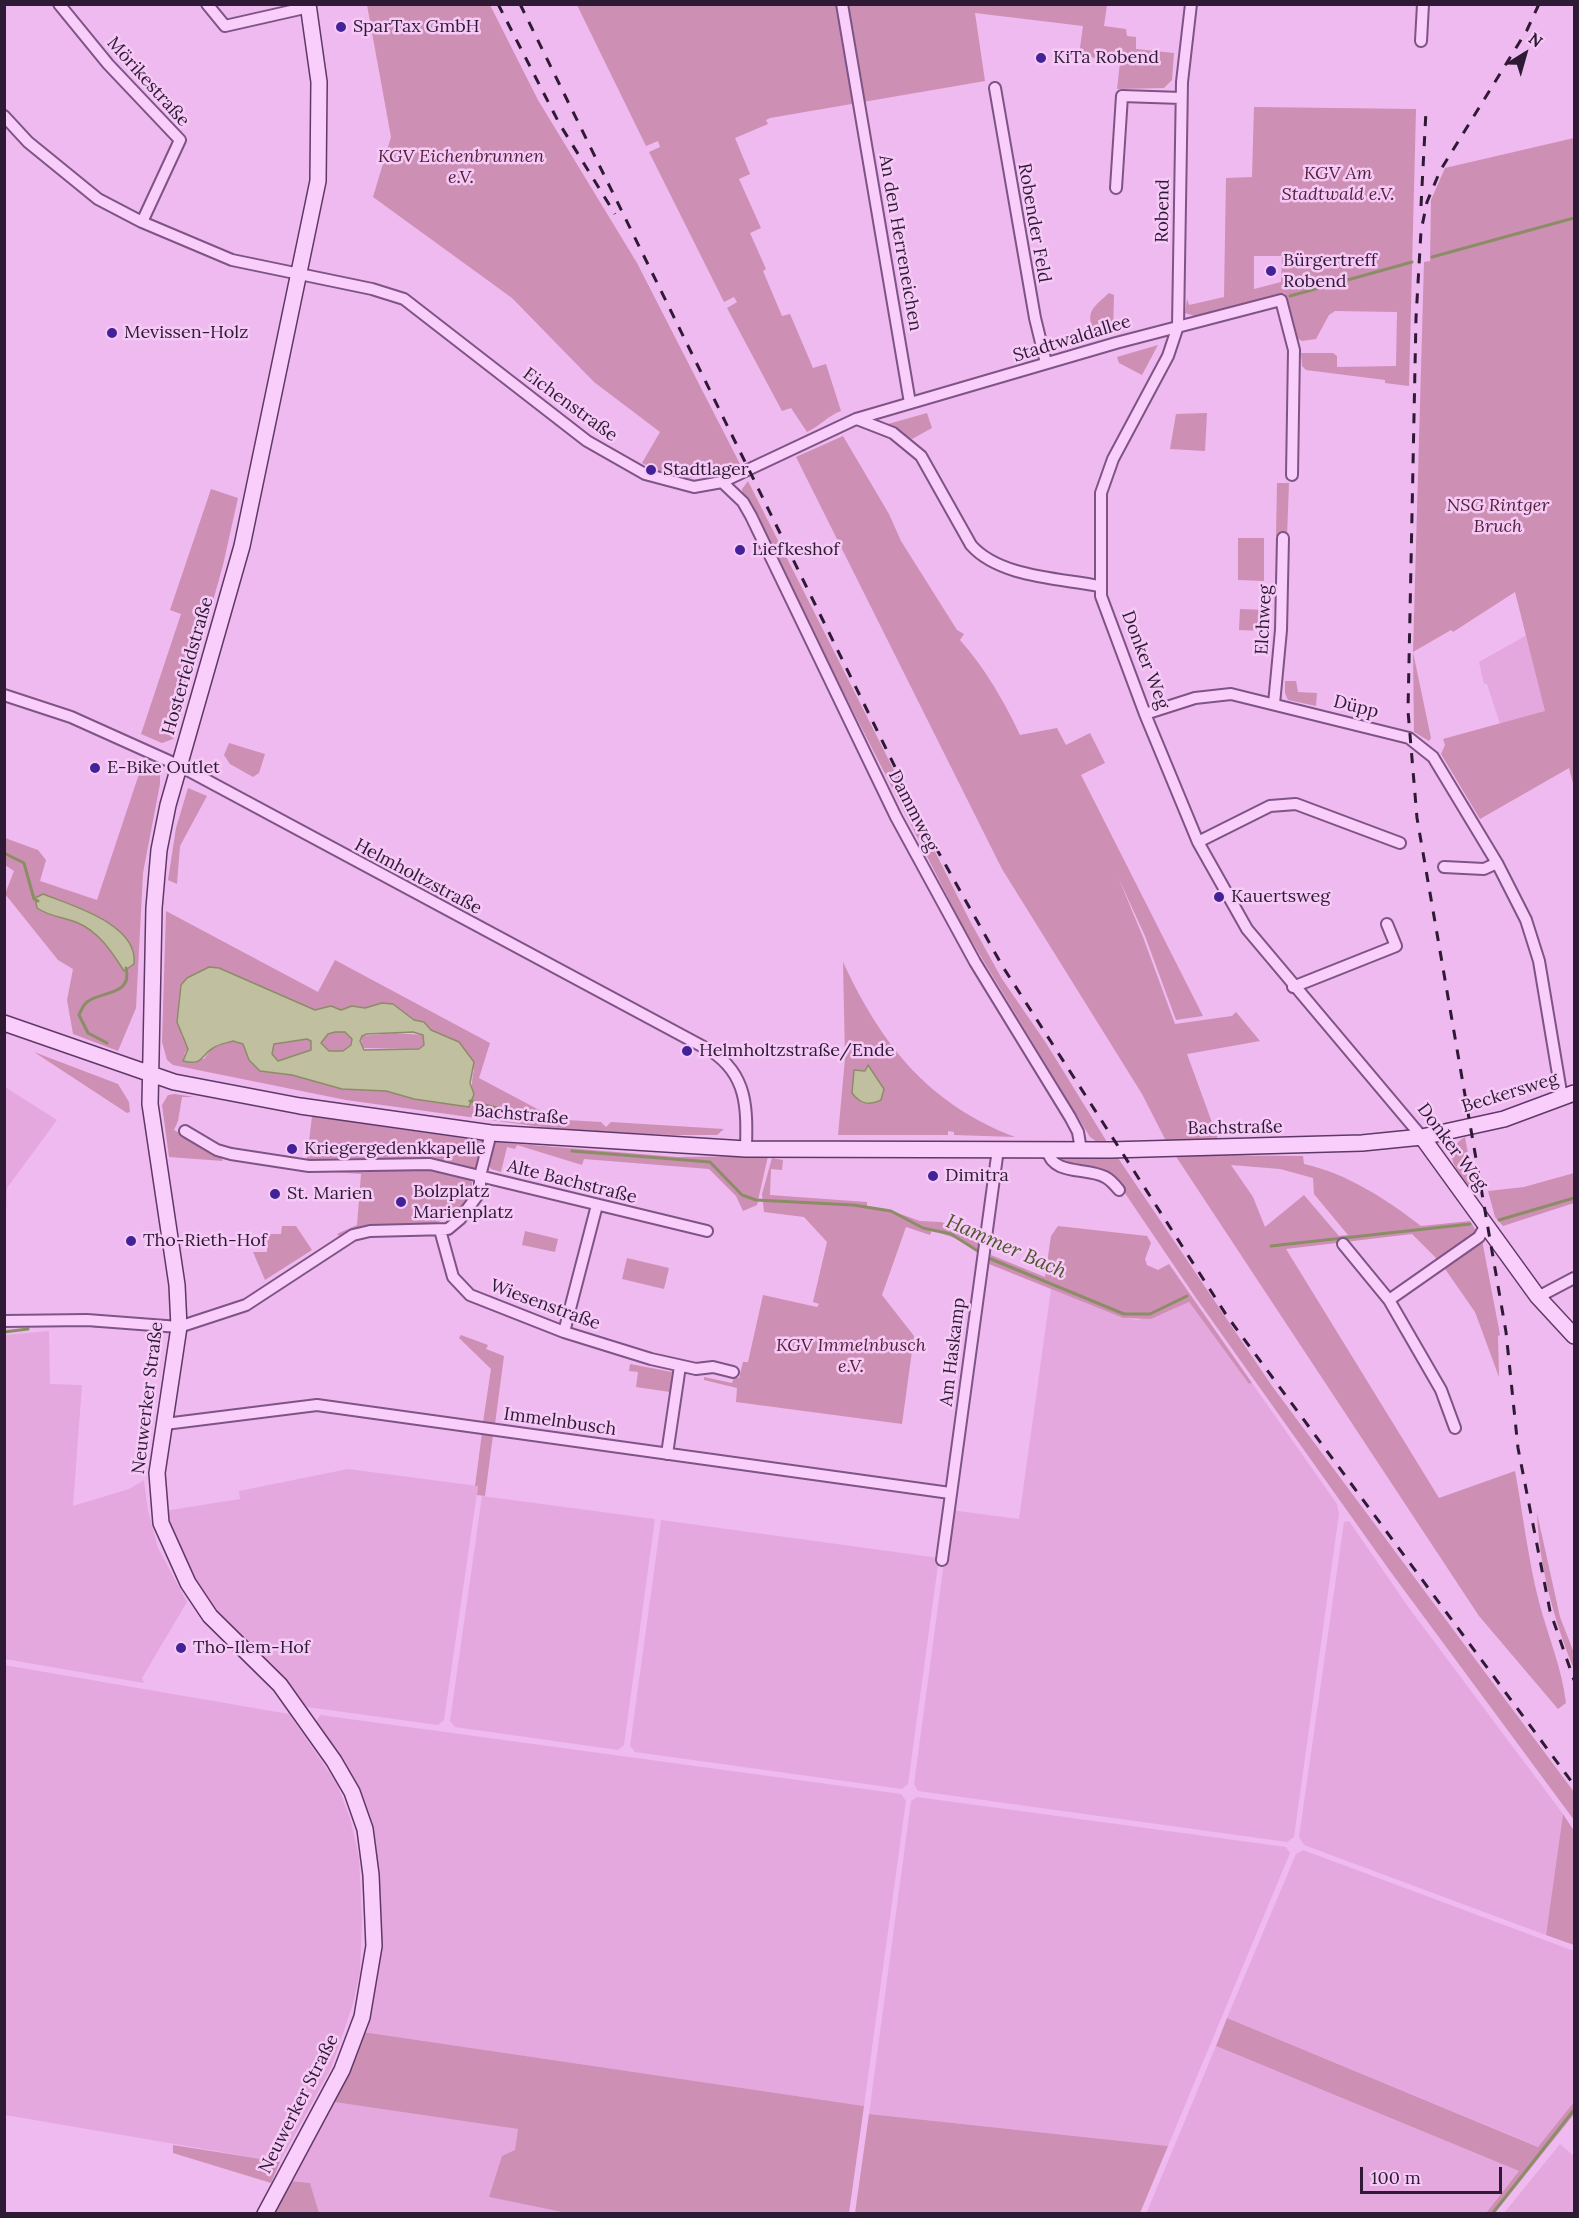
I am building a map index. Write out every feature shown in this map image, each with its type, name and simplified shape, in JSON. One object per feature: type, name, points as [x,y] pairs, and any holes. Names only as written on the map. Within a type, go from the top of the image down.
[{"type":"street","name":"Mörikestraße","points":[[59,4],[108,64],[180,140],[142,222]]},
{"type":"street","points":[[207,4],[225,26],[308,6]]},
{"type":"street","name":"An den Herreneichen","points":[[842,4],[910,403]]},
{"type":"street","name":"Robend","points":[[1178,326],[1181,98],[1191,4]]},
{"type":"street","points":[[1421,40],[1423,4]]},
{"type":"street","name":"Hosterfeldstraße","points":[[149,1074],[154,908],[157,866],[164,822],[242,546],[318,181],[319,82],[308,6]]},
{"type":"street","name":"Robender Feld","points":[[995,88],[1035,318],[1046,363]]},
{"type":"street","points":[[1116,188],[1122,96],[1181,98]]},
{"type":"street","name":"Eichenstraße","points":[[4,116],[28,142],[98,199],[142,222],[232,260],[372,289],[404,299],[586,441],[627,466],[653,477],[694,487],[722,482],[856,419]]},
{"type":"street","name":"Stadtwaldallee","points":[[856,419],[1178,326],[1281,300],[1294,350],[1292,475]]},
{"type":"street","name":"Donker Weg","points":[[1178,326],[1168,356],[1113,459],[1101,493],[1099,586],[1145,714],[1198,842],[1247,929],[1293,987],[1422,1137],[1538,1297],[1575,1336]]},
{"type":"street","points":[[856,419],[893,433],[921,456],[971,545],[981,556],[1000,567],[1099,586]]},
{"type":"street","name":"Dammweg","points":[[722,482],[742,502],[751,516],[896,817],[975,962],[1070,1117],[1078,1132],[1081,1150]]},
{"type":"street","name":"Elchweg","points":[[1274,704],[1281,630],[1283,538]]},
{"type":"street","name":"Düpp","points":[[1145,714],[1195,698],[1231,694],[1409,738],[1432,757],[1497,863],[1526,920],[1539,961],[1568,1095]]},
{"type":"street","name":"Helmholtzstraße","points":[[4,695],[70,717],[180,766],[718,1056],[735,1073],[744,1091],[746,1149]]},
{"type":"street","points":[[1198,842],[1270,806],[1296,804],[1400,843]]},
{"type":"street","points":[[1444,867],[1484,869],[1497,863]]},
{"type":"street","points":[[1293,987],[1396,946],[1387,924]]},
{"type":"street","name":"Bachstraße","points":[[4,1023],[174,1082],[251,1097],[491,1133],[746,1149],[1081,1150],[1309,1146],[1422,1137]]},
{"type":"street","name":"Neuwerker Straße","points":[[149,1074],[150,1104],[177,1285],[178,1327],[157,1473],[157,1496],[161,1523],[188,1583],[210,1616],[280,1685],[334,1761],[352,1792],[365,1829],[371,1875],[374,1946],[362,2017],[342,2070],[265,2214]]},
{"type":"street","name":"Beckersweg","points":[[1422,1137],[1504,1119],[1568,1095]]},
{"type":"street","name":"Alte Bachstraße","points":[[184,1131],[217,1150],[231,1154],[309,1166],[430,1164],[707,1231]]},
{"type":"street","points":[[4,1321],[87,1320],[178,1327],[246,1305],[352,1235],[370,1231],[448,1228],[470,1206],[480,1192],[480,1176],[491,1133]]},
{"type":"street","name":"Am Haskamp","points":[[942,1560],[998,1149]]},
{"type":"street","points":[[1047,1150],[1049,1158],[1056,1166],[1102,1175],[1119,1190]]},
{"type":"street","points":[[564,1332],[597,1205]]},
{"type":"street","points":[[1389,1300],[1479,1237],[1486,1225]]},
{"type":"street","name":"Wiesenstraße","points":[[440,1230],[453,1278],[470,1295],[564,1332],[680,1366],[696,1369],[713,1367],[733,1372]]},
{"type":"street","points":[[1343,1244],[1389,1300],[1441,1390],[1455,1428]]},
{"type":"street","points":[[1538,1297],[1575,1278]]},
{"type":"street","points":[[667,1454],[680,1366]]},
{"type":"street","name":"Immelnbusch","points":[[165,1424],[317,1405],[950,1493]]},
{"type":"shaded area","points":[[1527,635],[1574,704],[1500,724],[1487,684],[1484,684],[1479,662]]},
{"type":"shaded area","points":[[43,894],[85,910],[115,927],[126,938],[133,950],[134,964],[124,971],[99,937],[86,927],[37,908],[35,898]]},
{"type":"shaded area","points":[[209,967],[219,968],[315,1010],[331,1006],[341,1010],[352,1006],[365,1008],[382,1003],[393,1004],[414,1020],[424,1022],[431,1030],[459,1042],[474,1062],[470,1083],[474,1094],[469,1107],[414,1099],[386,1091],[342,1089],[292,1075],[260,1071],[249,1060],[243,1044],[233,1041],[215,1047],[198,1061],[183,1061],[188,1049],[177,1022],[181,985],[187,978]],"holes":[[[345,1032],[352,1039],[351,1045],[343,1051],[329,1051],[321,1043],[328,1034]],[[413,1032],[423,1035],[424,1045],[419,1049],[364,1050],[360,1041],[362,1036],[367,1034]],[[307,1039],[311,1041],[311,1050],[278,1061],[272,1054],[274,1044]]]},
{"type":"shaded area","points":[[868,1065],[884,1089],[881,1100],[873,1103],[862,1102],[852,1093],[854,1070],[865,1071]]},
{"type":"shaded area","points":[[5,1087],[57,1120],[7,1188],[5,1234]]},
{"type":"shaded area","points":[[1051,1289],[1123,1318],[1137,1320],[1163,1314],[1189,1302],[1249,1384],[1252,1383],[1337,1504],[1339,1514],[1294,1837],[1287,1842],[918,1791],[914,1784],[951,1510],[1019,1519]]},
{"type":"shaded area","points":[[49,1331],[50,1384],[82,1385],[73,1506],[129,1489],[144,1480],[148,1511],[158,1548],[187,1602],[142,1678],[144,1683],[5,1659],[5,1335]]},
{"type":"shaded area","points":[[348,1469],[478,1486],[444,1720],[438,1725],[307,1707],[224,1623],[197,1586],[164,1511],[240,1499],[239,1491]]},
{"type":"shaded area","points":[[482,1496],[655,1519],[624,1745],[618,1750],[455,1727],[450,1721]]},
{"type":"shaded area","points":[[661,1520],[939,1558],[908,1784],[902,1789],[635,1752],[630,1746]]},
{"type":"shaded area","points":[[1349,1521],[1409,1608],[1563,1814],[1546,1935],[1304,1845],[1299,1837],[1344,1522]]},
{"type":"shaded area","points":[[4,1665],[289,1714],[336,1782],[350,1818],[359,1857],[362,1919],[360,1972],[353,2004],[331,2068],[280,2162],[5,2115]]},
{"type":"shaded area","points":[[320,1715],[901,1794],[906,1801],[864,2106],[363,2032],[375,1989],[380,1948],[376,1857],[337,1753],[316,1722]]},
{"type":"shaded area","points":[[917,1797],[1286,1847],[1290,1853],[1168,2146],[869,2114],[911,1801]]},
{"type":"shaded area","points":[[1303,1850],[1574,1951],[1574,2102],[1539,2147],[1227,2018],[1296,1854]]},
{"type":"shaded area","points":[[1216,2046],[1519,2171],[1486,2213],[1146,2214]]},
{"type":"shaded area","points":[[334,2102],[519,2129],[515,2150],[489,2197],[572,2213],[319,2213],[310,2183],[290,2181]]},
{"type":"shaded area","points":[[1560,2144],[1574,2156],[1574,2213],[1504,2213]]},
{"type":"green space","name":"KGV Eichenbrunnen e.V.","points":[[367,5],[490,5],[538,100],[637,263],[740,464],[701,476],[682,478],[642,463],[660,432],[594,382],[512,298],[373,197],[391,137]]},
{"type":"green space","points":[[577,5],[1107,5],[1104,26],[1126,29],[1127,36],[1136,37],[1136,49],[1174,53],[1172,80],[1164,88],[1117,89],[1120,62],[1079,55],[1083,26],[975,13],[985,81],[770,118],[766,120],[768,124],[735,138],[750,174],[739,179],[761,228],[750,233],[766,269],[763,271],[782,316],[790,314],[813,368],[826,364],[841,411],[807,432],[791,408],[782,411],[727,308],[737,302],[734,297],[724,302],[649,152],[660,147],[658,141],[646,146]]},
{"type":"green space","name":"KGV Am Stadtwald e.V.","points":[[1254,107],[1416,109],[1409,386],[1385,383],[1385,380],[1306,370],[1302,366],[1301,353],[1333,353],[1337,356],[1337,367],[1396,366],[1397,312],[1335,311],[1329,315],[1316,339],[1302,341],[1297,338],[1285,293],[1198,317],[1185,313],[1187,299],[1189,305],[1224,297],[1226,178],[1252,177]],"holes":[[[1254,256],[1282,256],[1281,282],[1254,289]]]},
{"type":"green space","name":"NSG Rintger Bruch","points":[[1574,138],[1574,787],[1569,768],[1480,819],[1441,754],[1445,745],[1443,739],[1545,711],[1515,592],[1453,632],[1451,630],[1413,652],[1424,262],[1430,261],[1431,200],[1445,168]]},
{"type":"green space","points":[[1109,293],[1114,295],[1113,332],[1094,337],[1091,312]]},
{"type":"green space","points":[[1158,345],[1142,375],[1119,363],[1117,357]]},
{"type":"green space","points":[[927,413],[932,428],[912,439],[888,424]]},
{"type":"green space","points":[[1207,413],[1205,451],[1170,449],[1176,414]]},
{"type":"green space","points":[[843,436],[889,514],[901,541],[957,630],[964,634],[960,640],[993,685],[1020,735],[1057,728],[1066,745],[1090,733],[1105,763],[1081,775],[1203,1016],[1176,1020],[1145,936],[1118,877],[1175,1024],[1232,1016],[1236,1012],[1260,1041],[1187,1054],[1218,1139],[1166,1141],[1142,1094],[1002,869],[796,457]]},
{"type":"green space","points":[[748,481],[970,921],[1002,979],[1046,1043],[1107,1142],[1097,1142],[1090,1137],[963,927],[743,495],[742,489]]},
{"type":"green space","points":[[1277,483],[1289,483],[1287,537],[1276,536]]},
{"type":"green space","points":[[211,489],[238,498],[223,565],[176,733],[173,739],[162,743],[141,734],[181,614],[170,610]]},
{"type":"green space","points":[[1238,538],[1264,538],[1264,581],[1238,580]]},
{"type":"green space","points":[[1240,609],[1265,610],[1264,631],[1239,630]]},
{"type":"green space","points":[[1413,652],[1431,738],[1429,741],[1414,732]]},
{"type":"green space","points":[[1285,681],[1296,681],[1298,692],[1317,693],[1316,706],[1288,700],[1285,693]]},
{"type":"green space","points":[[229,743],[265,754],[259,773],[253,777],[230,764],[224,755]]},
{"type":"green space","points":[[143,762],[160,774],[160,784],[143,873],[136,1008],[118,1051],[73,1034],[67,1000],[73,969],[58,960],[5,894],[14,871],[5,865],[5,838],[38,850],[46,860],[40,881],[97,900]],"holes":[[[43,894],[81,908],[114,928],[132,949],[124,971],[99,937],[86,927],[37,908],[35,898]]]},
{"type":"green space","points":[[188,788],[207,796],[180,846],[177,884],[168,880],[176,828]]},
{"type":"green space","points":[[166,911],[318,992],[335,960],[490,1043],[479,1078],[543,1112],[549,1119],[601,1122],[606,1127],[611,1122],[724,1129],[717,1135],[671,1135],[556,1129],[346,1100],[173,1065],[167,1060],[162,1042]],"holes":[[[209,967],[219,968],[315,1010],[331,1006],[341,1010],[352,1006],[365,1008],[382,1003],[393,1004],[414,1020],[424,1022],[431,1030],[459,1042],[474,1070],[470,1107],[414,1099],[386,1091],[342,1089],[292,1075],[260,1071],[249,1060],[243,1044],[233,1041],[212,1048],[204,1059],[184,1054],[188,1049]]]},
{"type":"green space","points":[[843,962],[874,1019],[891,1045],[911,1068],[932,1089],[957,1107],[984,1123],[1015,1137],[954,1135],[954,1132],[948,1131],[948,1135],[838,1135],[845,1059]]},
{"type":"green space","points":[[335,1031],[345,1032],[352,1039],[351,1045],[343,1051],[329,1051],[321,1043],[328,1034]]},
{"type":"green space","points":[[395,1033],[423,1035],[424,1045],[419,1049],[362,1048],[361,1036]]},
{"type":"green space","points":[[307,1039],[311,1041],[313,1047],[311,1050],[278,1061],[272,1054],[274,1044]]},
{"type":"green space","points":[[34,1052],[118,1084],[129,1102],[130,1112],[127,1113]]},
{"type":"green space","points":[[168,1095],[194,1097],[182,1097],[174,1130],[217,1152],[223,1161],[169,1157],[162,1105]]},
{"type":"green space","points":[[312,1116],[482,1141],[475,1169],[413,1159],[307,1159]]},
{"type":"green space","points":[[1465,1137],[1474,1187],[1472,1190],[1457,1170],[1452,1156],[1457,1143]]},
{"type":"green space","points":[[495,1142],[677,1157],[768,1156],[757,1205],[743,1211],[736,1196],[709,1169],[584,1159],[582,1165],[517,1145],[515,1149],[507,1147],[501,1172],[491,1169],[489,1165]]},
{"type":"green space","points":[[1116,1155],[1272,1386],[1574,1792],[1574,1820],[1390,1571],[1196,1298],[1114,1177],[1062,1160],[1062,1157]]},
{"type":"green space","points":[[1175,1155],[1303,1156],[1304,1164],[1351,1181],[1394,1206],[1421,1226],[1470,1221],[1478,1234],[1439,1261],[1412,1234],[1286,1249],[1439,1498],[1515,1471],[1535,1586],[1558,1665],[1566,1703],[1558,1709],[1479,1616]],"holes":[[[1231,1165],[1280,1169],[1313,1178],[1314,1194],[1348,1235],[1339,1236],[1304,1195],[1265,1227],[1253,1197]]]},
{"type":"green space","name":"KGV Immelnbusch e.V.","points":[[772,1158],[783,1160],[782,1170],[771,1169],[770,1195],[867,1202],[867,1207],[889,1210],[920,1221],[941,1222],[966,1231],[980,1241],[978,1253],[966,1242],[932,1230],[930,1235],[906,1227],[882,1295],[914,1336],[902,1424],[736,1402],[737,1388],[704,1380],[704,1377],[732,1383],[734,1377],[739,1378],[743,1362],[748,1362],[763,1295],[817,1307],[819,1304],[813,1302],[827,1242],[804,1217],[764,1212],[762,1194]]},
{"type":"green space","points":[[321,1171],[431,1171],[464,1177],[472,1182],[468,1199],[458,1212],[441,1221],[399,1232],[342,1238],[337,1234],[357,1225],[361,1174]]},
{"type":"green space","points":[[1574,1173],[1574,1203],[1503,1226],[1495,1217],[1488,1191],[1524,1187]]},
{"type":"green space","points":[[282,1226],[296,1226],[312,1250],[265,1280],[253,1252],[267,1252],[268,1234],[281,1234]]},
{"type":"green space","points":[[1058,1226],[1147,1236],[1151,1243],[1145,1259],[1147,1265],[1158,1270],[1169,1264],[1252,1383],[1249,1384],[1189,1302],[1151,1319],[1123,1318],[989,1264],[991,1255],[1045,1277],[1051,1236]]},
{"type":"green space","points":[[525,1231],[558,1239],[555,1252],[522,1245]]},
{"type":"green space","points":[[1482,1240],[1500,1335],[1498,1336],[1499,1377],[1475,1312],[1443,1266]]},
{"type":"green space","points":[[627,1258],[669,1268],[664,1289],[622,1279]]},
{"type":"green space","points":[[461,1335],[488,1345],[486,1349],[504,1356],[495,1424],[483,1422],[491,1369],[459,1338]]},
{"type":"green space","points":[[630,1364],[672,1372],[670,1392],[636,1387],[638,1372],[629,1371]]},
{"type":"green space","points":[[482,1433],[493,1435],[485,1496],[477,1495],[478,1486],[475,1486]]},
{"type":"green space","points":[[1537,1513],[1560,1617],[1574,1653],[1574,1669],[1560,1632],[1544,1573]]},
{"type":"green space","points":[[1563,1814],[1574,1831],[1574,1945],[1546,1935]]},
{"type":"green space","points":[[1227,2018],[1538,2147],[1574,2102],[1574,2114],[1495,2213],[1486,2213],[1519,2171],[1216,2046]]},
{"type":"green space","points":[[363,2032],[864,2106],[849,2213],[572,2214],[489,2197],[502,2156],[515,2150],[518,2129],[334,2102]]},
{"type":"green space","points":[[869,2114],[1168,2146],[1140,2213],[855,2213]]},
{"type":"green space","points":[[173,2145],[280,2162],[271,2183],[173,2153]]},
{"type":"green space","points":[[290,2181],[310,2183],[319,2213],[274,2214]]},
{"type":"waterway","points":[[1432,257],[1574,218]]},
{"type":"waterway","points":[[1290,296],[1412,262]]},
{"type":"waterway","name":"Hammer Bach","points":[[4,853],[24,863],[34,899],[38,901]]},
{"type":"waterway","name":"Hammer Bach","points":[[107,1043],[88,1033],[79,1015],[87,1002],[125,984],[126,968]]},
{"type":"waterway","name":"Hammer Bach","points":[[470,1101],[534,1118],[542,1123]]},
{"type":"waterway","name":"Hammer Bach","points":[[572,1151],[710,1162],[742,1195],[756,1200],[853,1205],[891,1211],[923,1228],[951,1234],[981,1253]]},
{"type":"waterway","name":"Hammer Bach","points":[[1499,1220],[1574,1198]]},
{"type":"waterway","name":"Hammer Bach","points":[[1271,1246],[1470,1224]]},
{"type":"waterway","name":"Hammer Bach","points":[[986,1257],[1124,1314],[1150,1314],[1187,1296]]},
{"type":"waterway","points":[[94,1326],[104,1326]]},
{"type":"waterway","points":[[4,1332],[28,1329]]},
{"type":"waterway","points":[[1492,2214],[1574,2110]]},
{"type":"railway","points":[[498,4],[559,123],[615,214]]},
{"type":"railway","points":[[520,4],[927,832],[1003,967],[1227,1316],[1574,1785]]},
{"type":"railway","points":[[1539,4],[1527,30],[1440,171],[1427,202],[1421,231],[1416,318],[1408,711],[1417,818],[1506,1332],[1518,1448],[1550,1611],[1574,1680]]},
{"type":"railway","points":[[1421,206],[1426,111]]},
{"type":"place","name":"SparTax GmbH","points":[[341,27]]},
{"type":"place","name":"KiTa Robend","points":[[1041,58]]},
{"type":"place","name":"Bürgertreff Robend","points":[[1271,271]]},
{"type":"place","name":"Mevissen-Holz","points":[[112,333]]},
{"type":"place","name":"Stadtlager","points":[[651,470]]},
{"type":"place","name":"Liefkeshof","points":[[740,550]]},
{"type":"place","name":"E-Bike Outlet","points":[[95,768]]},
{"type":"place","name":"Kauertsweg","points":[[1219,897]]},
{"type":"place","name":"Helmholtzstraße/Ende","points":[[687,1051]]},
{"type":"place","name":"Kriegergedenkkapelle","points":[[292,1149]]},
{"type":"place","name":"Dimitra","points":[[933,1176]]},
{"type":"place","name":"St. Marien","points":[[275,1194]]},
{"type":"place","name":"Bolzplatz Marienplatz","points":[[401,1202]]},
{"type":"place","name":"Tho-Rieth-Hof","points":[[131,1241]]},
{"type":"place","name":"Tho-Ilem-Hof","points":[[181,1648]]}]
